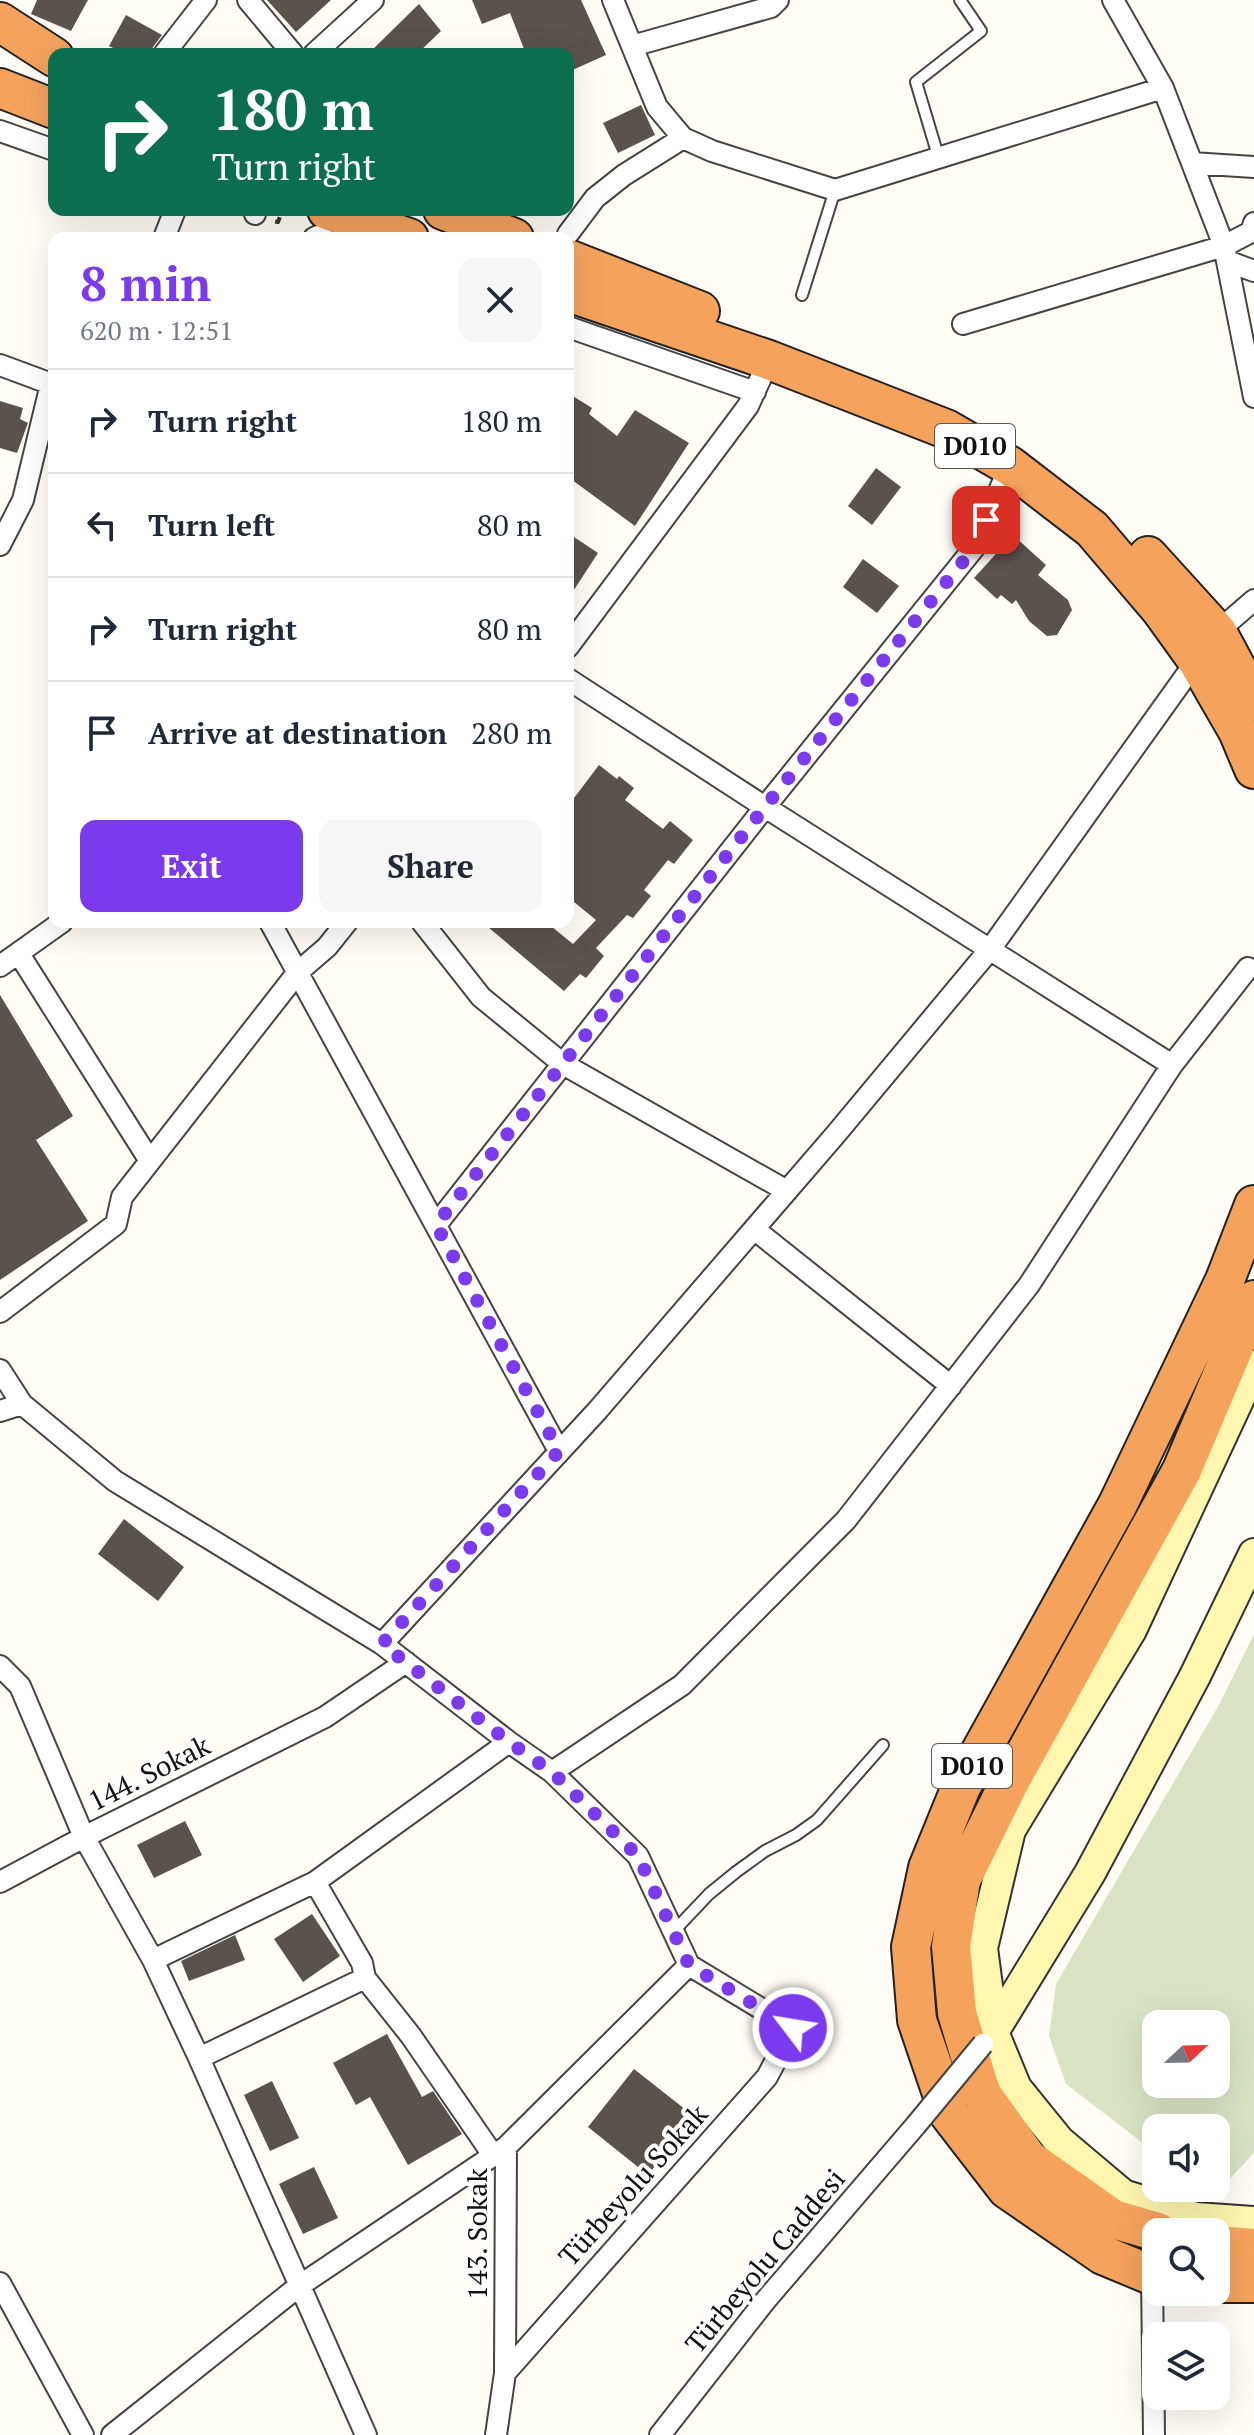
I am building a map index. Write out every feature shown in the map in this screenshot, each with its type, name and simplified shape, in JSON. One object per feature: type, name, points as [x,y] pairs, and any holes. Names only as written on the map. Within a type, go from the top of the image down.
[{"type":"highway","points":[[0,22],[48,53]]},
{"type":"highway","points":[[0,88],[48,107]]},
{"type":"highway","points":[[345,216],[391,232]]},
{"type":"highway","points":[[458,216],[499,232]]},
{"type":"highway","name":"D010","points":[[574,249],[973,419],[1019,443],[1104,508],[1207,646],[1254,701]]},
{"type":"highway","name":"D010","points":[[574,295],[762,376],[946,429],[1010,466],[1092,529],[1161,610],[1207,646],[1254,769]]},
{"type":"highway","name":"D010","points":[[1142,2271],[1103,2255],[1007,2189],[949,2114],[917,2020],[911,1947],[928,1868],[961,1787],[1118,1504],[1225,1280],[1254,1205]]},
{"type":"highway","name":"D010","points":[[1142,2227],[1113,2219],[1028,2159],[981,2093],[957,2013],[951,1946],[961,1880],[1009,1783],[1182,1470],[1254,1300]]},
{"type":"highway","points":[[1230,2246],[1254,2248]]},
{"type":"highway","points":[[1230,2283],[1254,2283]]},
{"type":"street","points":[[169,48],[206,0]]},
{"type":"street","points":[[248,0],[288,48]]},
{"type":"street","points":[[321,48],[373,0]]},
{"type":"street","points":[[613,0],[657,107],[683,138],[712,151],[835,190],[1163,88]]},
{"type":"street","points":[[632,46],[771,7],[778,0]]},
{"type":"street","points":[[1113,0],[1163,88],[1226,253],[1254,397]]},
{"type":"street","points":[[0,131],[48,148]]},
{"type":"street","points":[[574,235],[595,198],[624,175],[683,138]]},
{"type":"street","points":[[1192,163],[1254,167]]},
{"type":"street","points":[[963,324],[1226,253],[1251,232],[1254,223]]},
{"type":"street","points":[[1226,253],[1254,271]]},
{"type":"street","points":[[574,329],[762,376],[748,406],[574,639]]},
{"type":"street","points":[[0,365],[48,383]]},
{"type":"street","points":[[0,545],[23,500],[48,404]]},
{"type":"street","points":[[436,1225],[765,807],[974,548],[1010,466]]},
{"type":"street","points":[[382,1644],[597,1411],[991,948],[1207,646],[1254,600]]},
{"type":"street","points":[[574,683],[1172,1065]]},
{"type":"street","points":[[0,966],[54,928]]},
{"type":"street","points":[[273,928],[559,1451]]},
{"type":"street","points":[[0,1312],[116,1224],[122,1197],[298,972],[327,947],[342,928]]},
{"type":"street","points":[[427,928],[481,997],[563,1064],[787,1191]]},
{"type":"street","points":[[19,954],[150,1161]]},
{"type":"street","points":[[552,1772],[682,1685],[846,1520],[1029,1285],[1172,1065],[1248,968]]},
{"type":"street","points":[[754,1229],[829,1292],[951,1386]]},
{"type":"street","points":[[1254,1366],[1131,1630],[1010,1830],[982,1948],[988,2038],[1016,2088],[1059,2141],[1123,2195],[1196,2218],[1254,2222]]},
{"type":"street","points":[[0,1370],[22,1404],[115,1481],[382,1644],[552,1772],[638,1856],[689,1965]]},
{"type":"street","points":[[0,1411],[22,1404]]},
{"type":"street","points":[[988,2038],[1090,1873],[1195,1676],[1254,1554]]},
{"type":"street","name":"144. Sokak","points":[[0,1882],[325,1717],[406,1662]]},
{"type":"street","points":[[0,1666],[20,1686],[84,1837],[153,1960],[366,2435]]},
{"type":"street","points":[[153,1960],[315,1882],[509,1742]]},
{"type":"street","points":[[112,2435],[299,2286],[499,2151],[365,1978],[362,1963],[315,1882]]},
{"type":"street","name":"Türbeyolu Sokak","points":[[505,2373],[767,2077],[793,2028],[689,1965]]},
{"type":"street","name":"143. Sokak","points":[[496,2435],[505,2373],[499,2151],[689,1965]]},
{"type":"street","points":[[199,2058],[365,1978]]},
{"type":"street","name":"Türbeyolu Caddesi","points":[[660,2435],[765,2301],[988,2038]]},
{"type":"street","points":[[0,2283],[83,2435]]},
{"type":"street","points":[[1154,2306],[1154,2435]]},
{"type":"lane","points":[[939,159],[916,82],[981,31],[960,0]]},
{"type":"lane","points":[[802,295],[835,190]]},
{"type":"lane","points":[[673,1932],[709,1894],[736,1872],[817,1820],[883,1745]]},
{"type":"green space","points":[[1254,1634],[1254,2153],[1230,2179],[1230,2114],[1142,2114],[1142,2142],[1066,2084],[1049,2036],[1056,1984],[1220,1703]]},
{"type":"building","points":[[37,0],[88,0],[71,31],[31,14]]},
{"type":"building","points":[[267,0],[331,0],[296,32]]},
{"type":"building","points":[[472,0],[581,0],[606,55],[574,69],[574,48],[524,48],[510,13],[482,24]]},
{"type":"building","points":[[419,4],[441,31],[423,48],[374,48]]},
{"type":"building","points":[[126,15],[162,35],[153,48],[109,46]]},
{"type":"building","points":[[641,105],[655,135],[618,153],[603,123]]},
{"type":"building","points":[[574,397],[592,408],[589,414],[617,436],[635,410],[689,443],[635,526],[574,481]]},
{"type":"building","points":[[0,401],[23,408],[20,419],[28,423],[17,453],[0,448]]},
{"type":"building","points":[[876,468],[901,487],[872,525],[848,506]]},
{"type":"building","points":[[1013,535],[1046,565],[1038,575],[1068,600],[1072,610],[1057,635],[1047,636],[1029,621],[1016,600],[1012,604],[1001,595],[997,599],[974,578]]},
{"type":"building","points":[[574,537],[598,553],[574,590]]},
{"type":"building","points":[[863,559],[899,586],[877,613],[843,587]]},
{"type":"building","points":[[599,765],[634,788],[625,800],[663,829],[670,821],[693,840],[674,864],[668,860],[644,890],[651,896],[633,918],[627,915],[596,948],[604,956],[586,978],[580,974],[564,991],[489,928],[553,928],[573,944],[596,920],[574,902],[574,798]]},
{"type":"building","points":[[0,995],[73,1116],[36,1140],[88,1221],[0,1280]]},
{"type":"building","points":[[124,1519],[184,1567],[158,1601],[98,1554]]},
{"type":"building","points":[[185,1821],[202,1855],[154,1878],[137,1845]]},
{"type":"building","points":[[312,1914],[340,1956],[303,1982],[274,1939]]},
{"type":"building","points":[[235,1935],[245,1960],[189,1981],[181,1961]]},
{"type":"building","points":[[387,2034],[422,2097],[433,2091],[462,2134],[408,2165],[370,2097],[356,2105],[333,2063]]},
{"type":"building","points":[[634,2069],[695,2117],[648,2175],[588,2127]]},
{"type":"building","points":[[272,2081],[299,2138],[270,2151],[244,2095]]},
{"type":"building","points":[[314,2167],[338,2218],[303,2234],[279,2184]]},
{"type":"route","points":[[793,2028],[689,1965],[638,1856],[552,1772],[382,1644],[559,1451],[436,1225],[765,807],[974,548],[986,520]]}]
